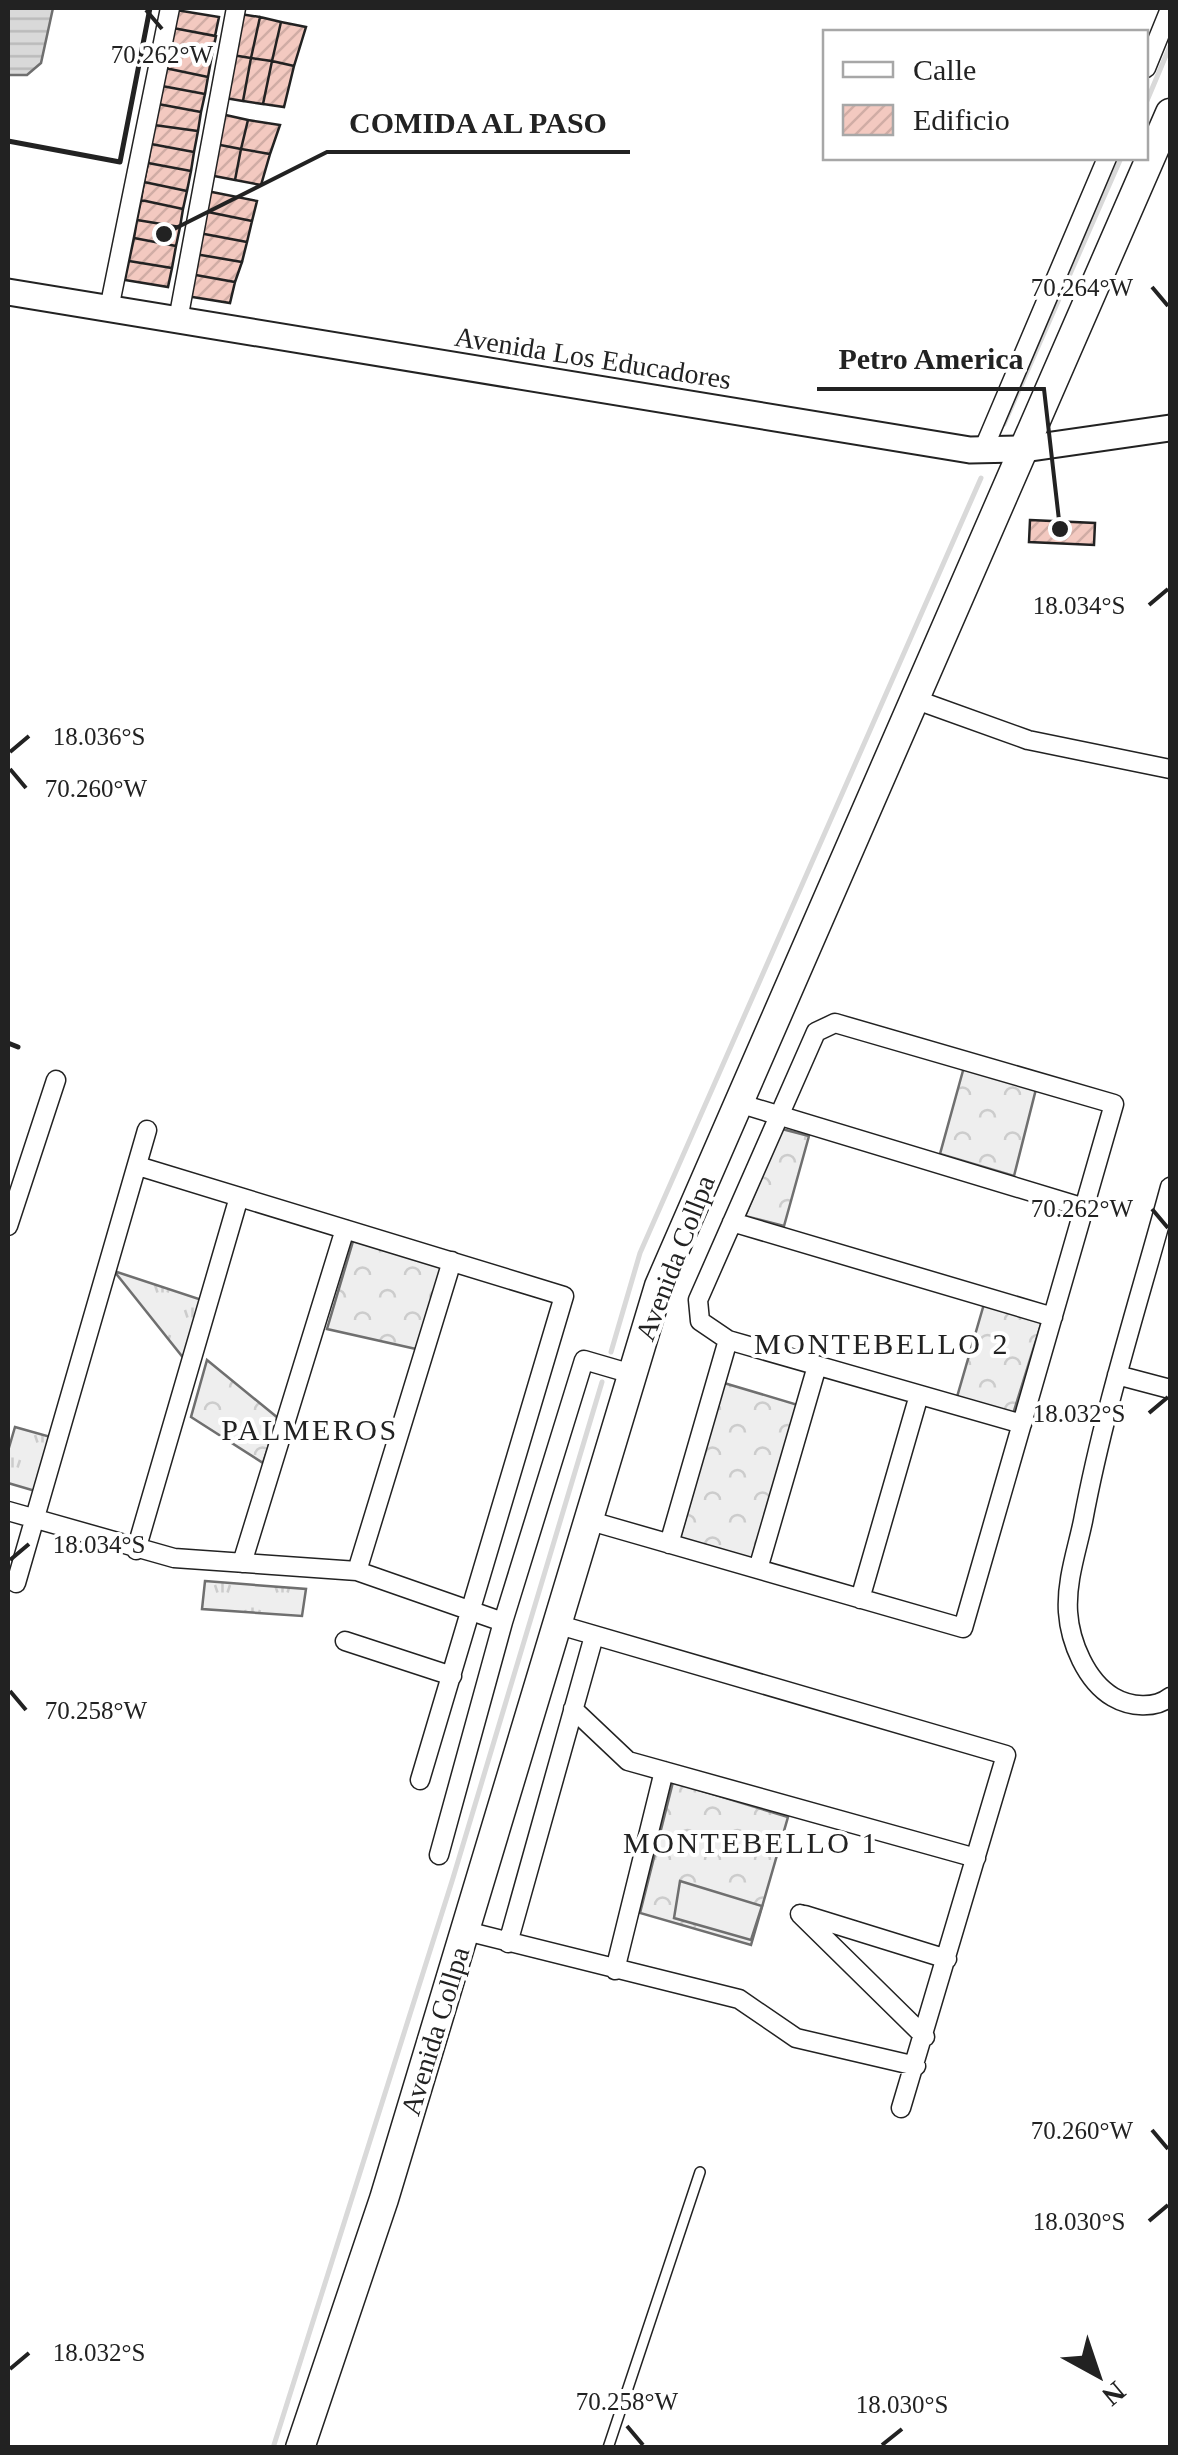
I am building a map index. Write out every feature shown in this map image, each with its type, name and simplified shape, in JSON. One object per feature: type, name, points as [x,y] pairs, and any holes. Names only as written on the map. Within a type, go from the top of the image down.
[{"type":"main road","name":"Avenida Collpa","points":[[300,2448],[384,2200],[659,1286],[1170,113]]},
{"type":"street","points":[[108,308],[170,8]]},
{"type":"street","points":[[178,320],[236,8]]},
{"type":"street","points":[[1148,63],[1170,9]]},
{"type":"street","points":[[983,450],[1106,160]]},
{"type":"street","name":"Avenida Los Educadores","points":[[8,292],[983,450],[1024,449],[1170,428]]},
{"type":"street","points":[[914,699],[1028,740],[1170,769]]},
{"type":"street","points":[[587,1520],[963,1628],[1053,1318],[1114,1104],[835,1023],[816,1032],[777,1117],[698,1310],[700,1322],[728,1340],[1022,1424]]},
{"type":"street","points":[[8,1226],[56,1080]]},
{"type":"street","points":[[738,1103],[1084,1208]]},
{"type":"street","points":[[16,1583],[147,1130]]},
{"type":"street","points":[[138,1166],[564,1296],[420,1780]]},
{"type":"street","points":[[1170,1188],[1117,1375],[1070,1578],[1071,1630],[1084,1664],[1108,1694],[1138,1705],[1160,1705],[1170,1700]]},
{"type":"street","points":[[136,1550],[240,1196]]},
{"type":"street","points":[[732,1222],[1053,1318]]},
{"type":"street","points":[[242,1563],[345,1229]]},
{"type":"street","points":[[357,1571],[452,1262]]},
{"type":"street","points":[[669,1544],[728,1340]]},
{"type":"street","points":[[439,1855],[503,1622],[584,1360],[632,1374]]},
{"type":"street","points":[[758,1570],[817,1366]]},
{"type":"street","points":[[1117,1375],[1170,1389]]},
{"type":"street","points":[[860,1599],[919,1395]]},
{"type":"street","points":[[8,1511],[136,1550],[357,1571],[503,1622]]},
{"type":"street","points":[[556,1624],[1006,1755],[901,2108]]},
{"type":"street","points":[[508,1944],[594,1636]]},
{"type":"street","points":[[345,1641],[452,1676]]},
{"type":"street","points":[[573,1709],[628,1760],[976,1858]]},
{"type":"street","points":[[615,1970],[664,1770]]},
{"type":"street","points":[[925,2037],[800,1914],[947,1960]]},
{"type":"street","points":[[466,1931],[739,1998],[796,2038],[916,2066]]},
{"type":"lane","points":[[608,2448],[700,2172]]},
{"type":"green space","points":[[964,1067],[1036,1089],[1014,1176],[940,1154]]},
{"type":"green space","points":[[782,1129],[809,1136],[784,1226],[745,1216]]},
{"type":"green space","points":[[354,1238],[443,1267],[416,1349],[327,1329]]},
{"type":"green space","points":[[114,1271],[202,1300],[185,1360]]},
{"type":"green space","points":[[984,1304],[1042,1321],[1013,1414],[957,1397]]},
{"type":"green space","points":[[207,1360],[278,1418],[263,1463],[191,1417]]},
{"type":"green space","points":[[724,1383],[798,1405],[753,1559],[680,1538]]},
{"type":"green space","points":[[15,1427],[58,1439],[42,1493],[8,1483],[8,1451]]},
{"type":"green space","points":[[205,1581],[306,1589],[302,1616],[202,1609]]},
{"type":"green space","points":[[673,1782],[788,1817],[751,1945],[640,1913]]},
{"type":"green space","points":[[680,1881],[762,1906],[751,1940],[674,1918]]},
{"type":"shaded area","points":[[8,8],[53,8],[41,63],[27,75],[8,75]]},
{"type":"building","points":[[176,10],[219,17],[215,36],[173,28]]},
{"type":"building","points":[[240,14],[260,17],[251,58],[232,55]]},
{"type":"building","points":[[260,17],[281,22],[272,61],[251,58]]},
{"type":"building","points":[[281,22],[306,27],[294,66],[272,61]]},
{"type":"building","points":[[173,28],[216,36],[212,55],[169,48]]},
{"type":"building","points":[[169,48],[212,55],[208,77],[165,68]]},
{"type":"building","points":[[232,55],[251,58],[243,101],[225,98]]},
{"type":"building","points":[[251,58],[272,61],[263,104],[243,101]]},
{"type":"building","points":[[272,61],[294,66],[284,107],[263,104]]},
{"type":"building","points":[[165,68],[208,77],[205,94],[162,86]]},
{"type":"building","points":[[162,86],[205,94],[201,112],[158,104]]},
{"type":"building","points":[[158,104],[201,112],[198,131],[154,125]]},
{"type":"building","points":[[221,114],[248,120],[241,149],[215,144]]},
{"type":"building","points":[[248,120],[280,125],[270,154],[241,149]]},
{"type":"building","points":[[154,125],[198,131],[194,152],[151,144]]},
{"type":"building","points":[[151,144],[194,152],[191,171],[148,163]]},
{"type":"building","points":[[215,144],[241,149],[235,180],[209,175]]},
{"type":"building","points":[[241,149],[270,154],[261,185],[235,180]]},
{"type":"building","points":[[148,163],[191,171],[187,191],[144,182]]},
{"type":"building","points":[[144,182],[187,191],[183,209],[141,200]]},
{"type":"building","points":[[207,191],[257,201],[252,221],[203,211]]},
{"type":"building","points":[[141,200],[183,209],[180,227],[137,220]]},
{"type":"building","points":[[203,211],[252,221],[247,242],[199,233]]},
{"type":"building","points":[[137,220],[180,227],[176,246],[134,238]]},
{"type":"building","points":[[199,233],[247,242],[242,262],[195,254]]},
{"type":"building","points":[[134,238],[176,246],[172,268],[129,261]]},
{"type":"building","points":[[195,254],[242,262],[235,282],[190,274]]},
{"type":"building","points":[[129,261],[172,268],[168,287],[125,280]]},
{"type":"building","points":[[190,274],[235,282],[230,303],[186,296]]},
{"type":"building","points":[[1030,520],[1095,523],[1094,545],[1029,542]]},
{"type":"waterway","points":[[1148,98],[1170,46]]},
{"type":"waterway","points":[[1004,424],[1120,160]]},
{"type":"waterway","points":[[611,1352],[640,1253],[981,478]]},
{"type":"waterway","points":[[273,2448],[453,1878],[602,1382]]},
{"type":"wall","points":[[8,141],[120,162],[150,8]]},
{"type":"wall","points":[[8,1043],[18,1047]]},
{"type":"place","name":"COMIDA AL PASO","points":[[164,234]]},
{"type":"place","name":"Petro America","points":[[1060,529]]},
{"type":"district","name":"MONTEBELLO 2","points":[[882,1343]]},
{"type":"district","name":"PALMEROS","points":[[310,1429]]},
{"type":"district","name":"MONTEBELLO 1","points":[[751,1842]]}]
